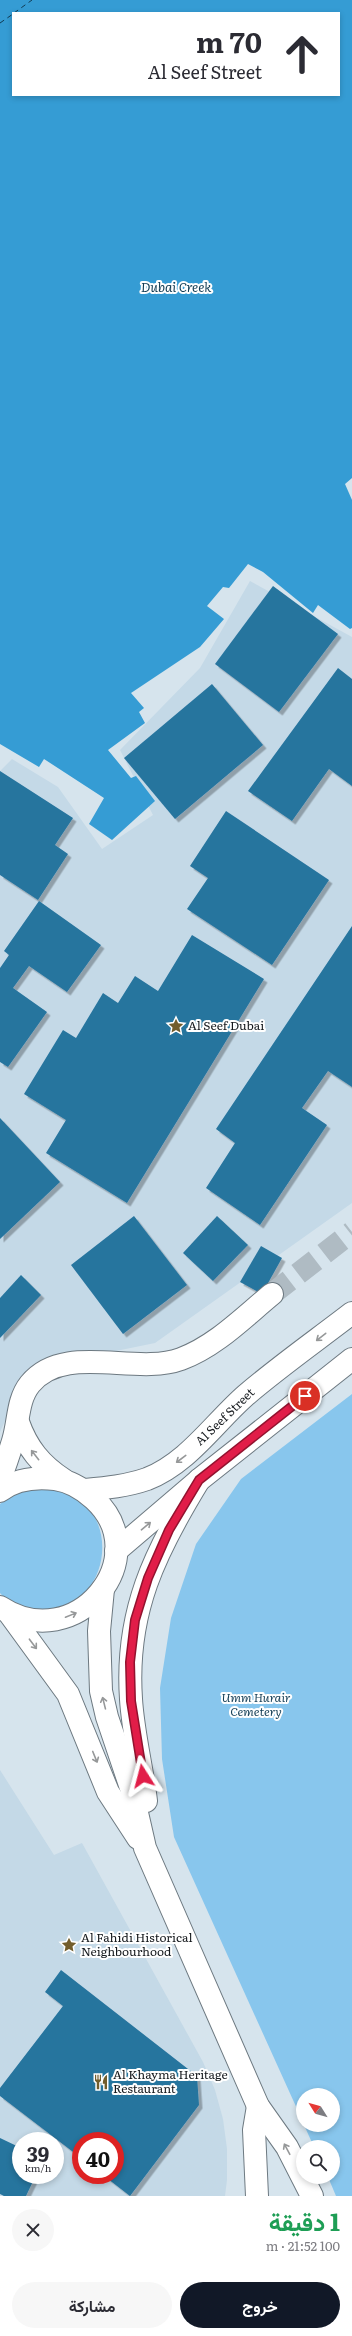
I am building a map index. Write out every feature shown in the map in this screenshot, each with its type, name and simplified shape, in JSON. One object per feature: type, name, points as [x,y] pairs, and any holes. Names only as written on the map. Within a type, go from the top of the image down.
[{"type":"street","points":[[0,1479],[18,1422],[20,1402],[30,1384],[45,1370],[63,1363],[147,1365],[180,1359],[211,1343],[272,1294]]},
{"type":"street","name":"Al Seef Street","points":[[84,1490],[126,1485],[147,1479],[167,1469],[190,1452],[246,1396],[352,1313]]},
{"type":"street","points":[[116,1551],[199,1480],[352,1359]]},
{"type":"street","points":[[4,1610],[37,1621],[57,1620],[75,1614],[91,1603],[103,1589],[113,1571],[116,1551],[114,1535],[109,1520],[101,1506],[84,1490],[64,1480],[40,1461],[30,1449],[18,1422]]},
{"type":"street","points":[[0,1491],[19,1482],[41,1477],[64,1480]]},
{"type":"street","points":[[145,1848],[147,1809],[131,1701],[130,1662],[135,1620],[148,1578],[169,1530],[199,1480]]},
{"type":"street","points":[[103,1589],[99,1631],[101,1691],[107,1718],[132,1791],[145,1848]]},
{"type":"street","points":[[4,1610],[68,1694],[108,1792],[145,1848],[258,2106],[287,2147],[312,2196]]},
{"type":"street","points":[[257,2196],[254,2130],[258,2106]]},
{"type":"shaded area","name":"Al Seef Dubai","points":[[250,581],[352,637],[352,1203],[155,1343],[28,1369],[0,1432],[0,771],[12,759],[58,787],[102,849],[153,815],[120,750],[200,668]]},
{"type":"shaded area","name":"Al Fahidi Historical Neighbourhood","points":[[0,1770],[54,1855],[82,1843],[203,2062],[215,2090],[223,2119],[227,2149],[227,2180],[225,2196],[0,2196]]},
{"type":"green space","name":"Umm Hurair Cemetery","points":[[352,1394],[352,2196],[336,2196],[331,2184],[340,2184],[340,2140],[311,2140],[307,2132],[340,2132],[340,2088],[296,2088],[296,2107],[174,1837],[162,1759],[160,1688],[171,1618],[196,1544],[241,1479]]},
{"type":"green space","points":[[31,1487],[52,1487],[77,1498],[94,1515],[101,1536],[101,1559],[94,1581],[79,1598],[59,1608],[32,1609],[23,1607],[10,1602],[0,1593],[0,1504],[11,1495]]},
{"type":"water","name":"Dubai Creek","points":[[0,0],[352,0],[352,478],[345,484],[352,500],[352,628],[350,629],[318,605],[313,613],[263,572],[248,564],[229,588],[223,587],[207,606],[224,619],[200,647],[131,693],[144,708],[139,712],[145,723],[108,750],[131,778],[136,776],[155,801],[112,840],[89,824],[104,798],[44,759],[39,767],[0,744]]},
{"type":"building","points":[[273,586],[338,634],[279,712],[215,664]]},
{"type":"building","points":[[338,668],[352,679],[352,786],[329,769],[292,821],[248,791]]},
{"type":"building","points":[[212,684],[263,745],[175,819],[124,758]]},
{"type":"building","points":[[0,771],[73,818],[55,845],[68,854],[38,900],[0,875]]},
{"type":"building","points":[[226,811],[329,880],[272,965],[187,909],[208,878],[190,866]]},
{"type":"building","points":[[39,901],[101,945],[67,992],[29,966],[13,988],[47,1012],[8,1067],[0,1062],[0,968],[9,955],[4,951]]},
{"type":"building","points":[[352,926],[352,1087],[328,1071],[302,1108],[327,1125],[260,1225],[206,1188],[235,1143],[216,1129]]},
{"type":"building","points":[[192,935],[264,979],[127,1203],[46,1153],[66,1120],[24,1094],[63,1030],[76,1038],[103,993],[118,1003],[135,976],[158,991]]},
{"type":"building","points":[[0,1118],[60,1182],[0,1239]]},
{"type":"building","points":[[134,1216],[187,1285],[123,1334],[71,1265]]},
{"type":"building","points":[[217,1216],[248,1245],[213,1281],[183,1253]]},
{"type":"building","points":[[261,1246],[282,1258],[262,1294],[240,1282]]},
{"type":"building","points":[[21,1275],[41,1295],[0,1338],[0,1298]]},
{"type":"building","name":"Al Khayma Heritage Restaurant","points":[[61,1970],[197,2076],[199,2105],[130,2196],[115,2184],[124,2184],[124,2132],[72,2132],[72,2151],[64,2145],[64,2132],[47,2132],[0,2096],[0,2088],[63,2006],[45,1992]]},
{"type":"building","points":[[0,2138],[12,2144],[12,2184],[32,2184],[26,2196],[4,2196],[0,2194]]},
{"type":"ferry route","points":[[15,12],[32,0]]},
{"type":"ferry route","points":[[0,23],[12,15]]},
{"type":"tunnel","points":[[272,1294],[352,1232]]},
{"type":"place","name":"Al Seef Dubai","points":[[176,1026]]},
{"type":"place","name":"Al Fahidi Historical Neighbourhood","points":[[69,1945]]},
{"type":"place","name":"Al Khayma Heritage Restaurant","points":[[101,2082]]},
{"type":"route","points":[[143,1776],[131,1701],[130,1662],[135,1620],[148,1578],[169,1530],[199,1480],[305,1396]]}]
